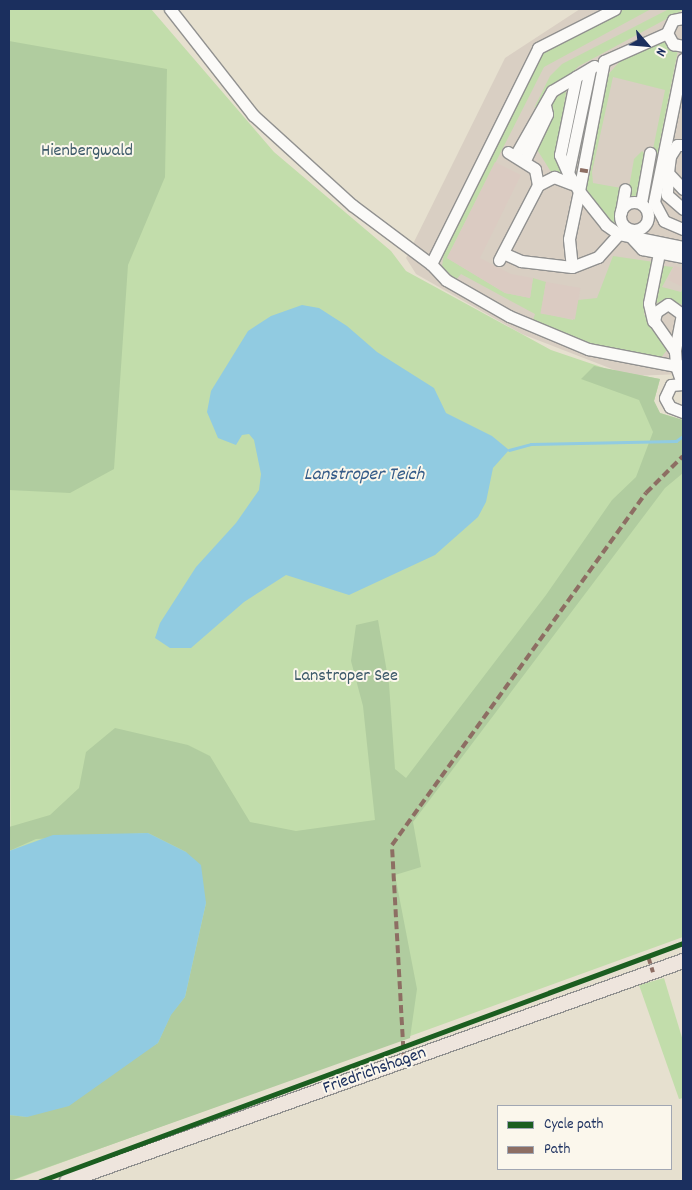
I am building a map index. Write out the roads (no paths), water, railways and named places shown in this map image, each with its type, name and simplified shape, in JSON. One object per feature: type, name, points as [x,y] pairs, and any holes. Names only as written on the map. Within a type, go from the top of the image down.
[{"type":"main road","name":"Friedrichshagen","points":[[67,1181],[683,961]]},
{"type":"street","points":[[170,9],[253,115],[352,205],[431,264],[446,280],[548,334],[619,358],[680,365]]},
{"type":"street","points":[[431,264],[538,48],[615,9]]},
{"type":"street","points":[[538,185],[535,169],[516,156],[538,109],[545,105],[552,91],[604,61],[666,33],[673,20],[683,17]]},
{"type":"street","points":[[666,33],[673,44],[683,46]]},
{"type":"street","points":[[671,226],[657,213],[654,202],[678,114],[683,60]]},
{"type":"street","points":[[572,267],[569,239],[575,188],[604,61]]},
{"type":"street","points":[[568,172],[590,69]]},
{"type":"street","points":[[576,77],[560,154],[575,188],[606,225],[627,233],[683,247]]},
{"type":"street","points":[[682,142],[668,173],[667,195],[683,209]]},
{"type":"street","points":[[647,221],[641,204],[650,154]]},
{"type":"street","points":[[668,173],[683,189]]},
{"type":"street","points":[[575,188],[554,177],[538,185],[501,257],[572,267],[598,257],[627,233],[647,221],[683,229]]},
{"type":"street","points":[[625,189],[620,214],[627,233],[642,249],[683,257]]},
{"type":"street","points":[[620,214],[628,203],[641,204]]},
{"type":"street","points":[[660,253],[649,303],[654,321],[675,352],[680,365],[682,383],[671,385],[665,398],[670,407],[683,412]]},
{"type":"street","points":[[654,321],[663,306],[680,310],[683,319],[675,352]]},
{"type":"water","name":"Lanstroper Teich","points":[[302,305],[319,308],[347,326],[377,352],[434,388],[446,413],[492,436],[509,450],[493,468],[486,502],[478,517],[435,555],[349,595],[286,575],[244,602],[191,648],[170,648],[155,638],[160,623],[196,567],[236,523],[259,490],[261,474],[254,440],[249,434],[242,435],[236,445],[218,438],[207,412],[211,391],[248,331],[271,316]]},
{"type":"water","points":[[148,833],[186,852],[201,865],[206,903],[185,997],[171,1015],[158,1043],[69,1106],[27,1117],[9,1115],[9,851],[53,835]]},
{"type":"waterway","points":[[509,450],[531,444],[676,441],[683,436]]},
{"type":"park label","name":"Hienbergwald","points":[[87,152]]},
{"type":"park label","name":"Lanstroper See","points":[[346,677]]}]
